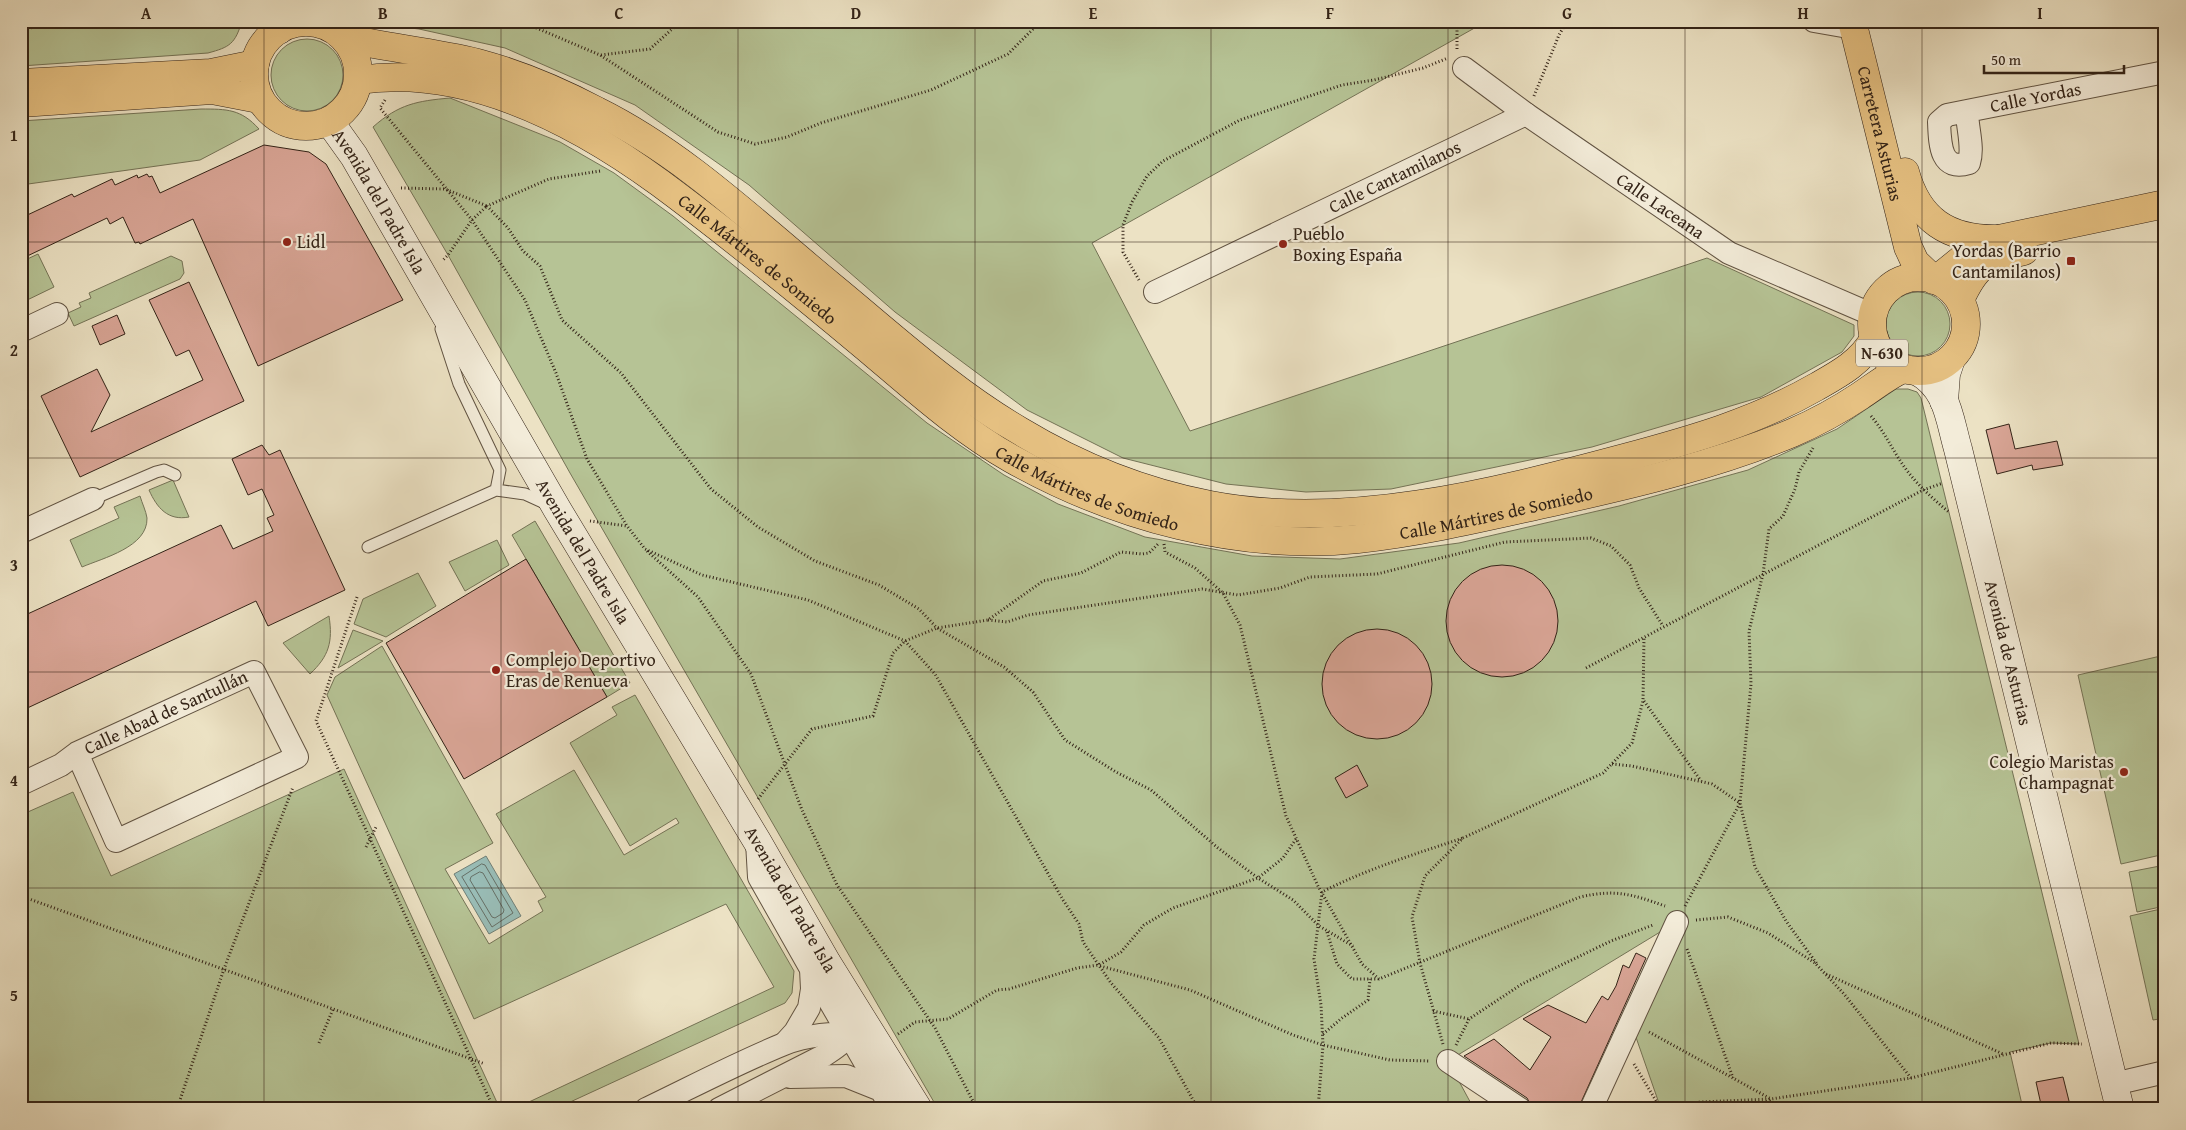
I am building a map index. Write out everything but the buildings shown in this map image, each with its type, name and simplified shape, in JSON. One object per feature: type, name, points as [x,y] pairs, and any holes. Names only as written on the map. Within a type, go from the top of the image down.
[{"type":"main road","points":[[294,23],[315,23],[330,28],[344,38],[354,50],[358,60],[359,80],[356,92],[349,104],[341,112],[329,121],[321,124],[297,125],[282,120],[269,111],[259,98],[254,82],[255,64],[264,44],[277,26],[294,23]]},
{"type":"main road","name":"Carretera Asturias","points":[[1853,25],[1908,247],[1915,262],[1935,280]]},
{"type":"main road","name":"Calle Mártires de Somiedo","points":[[344,38],[480,63],[523,77],[602,113],[682,164],[960,390],[1019,431],[1082,463],[1123,481],[1211,505],[1291,513],[1362,511],[1472,494],[1588,467],[1695,439],[1741,424],[1784,406],[1842,372],[1866,353],[1874,327]]},
{"type":"main road","points":[[21,82],[211,73],[255,64]]},
{"type":"main road","name":"Calle Mártires de Somiedo","points":[[359,80],[403,76],[466,86],[509,99],[575,127],[635,165],[713,222],[948,416],[1010,458],[1105,502],[1165,522],[1208,531],[1284,539],[1354,539],[1493,516],[1696,467],[1796,431],[1858,397],[1884,377],[1910,370]]},
{"type":"main road","points":[[1866,78],[1883,97],[1910,190],[1917,204],[1936,223],[1951,232],[1973,238],[1999,239]]},
{"type":"main road","points":[[21,103],[212,90],[259,98]]},
{"type":"main road","name":"Avenida del Padre Isla","points":[[329,121],[433,269],[557,509],[758,841],[819,966],[917,1109]]},
{"type":"main road","points":[[1935,280],[1978,246],[1999,239],[2165,204]]},
{"type":"main road","points":[[1960,300],[1970,279],[1983,266],[2002,256],[2165,223]]},
{"type":"main road","name":"Carretera Asturias","points":[[1895,284],[1904,269],[1908,247]]},
{"type":"main road","points":[[1895,284],[1907,279],[1920,277],[1935,280],[1946,285],[1960,300],[1966,315],[1966,331],[1961,346],[1951,359]]},
{"type":"main road","name":"N-630","points":[[1895,284],[1881,298],[1874,327],[1881,352],[1891,362],[1910,370],[1930,370],[1941,366],[1951,359]]},
{"type":"main road","name":"Avenida de Asturias","points":[[1944,401],[1946,374],[1951,359]]},
{"type":"main road","name":"Avenida de Asturias","points":[[1910,370],[1930,379],[1940,390],[1958,449],[2117,1096]]},
{"type":"street","points":[[1814,21],[1853,25]]},
{"type":"street","name":"Calle Laceana","points":[[1464,68],[1526,114],[1729,253],[1874,327]]},
{"type":"street","name":"Calle Yordas","points":[[1967,111],[2165,72]]},
{"type":"street","name":"Calle Cantamilanos","points":[[1155,292],[1526,114]]},
{"type":"street","points":[[21,331],[58,314]]},
{"type":"street","points":[[21,532],[93,499]]},
{"type":"street","name":"Calle Abad de Santullán","points":[[21,784],[61,765],[77,753],[254,672],[297,757],[116,841],[77,753]]},
{"type":"street","points":[[1592,1108],[1677,922]]},
{"type":"street","points":[[719,1109],[784,1078],[824,1056],[849,1035],[852,1020],[819,966]]},
{"type":"street","points":[[785,1043],[795,1032],[809,1008],[819,966]]},
{"type":"street","points":[[646,1109],[785,1043],[814,1036],[836,1034],[849,1035],[866,1043],[897,1095],[917,1109]]},
{"type":"street","points":[[849,1035],[881,1094]]},
{"type":"street","points":[[1448,1061],[1520,1109]]},
{"type":"street","points":[[2117,1096],[2165,1072]]},
{"type":"street","points":[[784,1078],[846,1076],[881,1094]]},
{"type":"lane","points":[[433,269],[459,384],[500,470],[496,490]]},
{"type":"lane","points":[[93,499],[156,472],[164,470],[175,475]]},
{"type":"lane","points":[[368,547],[496,490],[525,494],[557,509]]},
{"type":"path","points":[[21,31],[53,21]]},
{"type":"path","points":[[520,21],[600,55],[718,132],[755,144],[787,137],[820,123],[931,90],[1008,54],[1042,21]]},
{"type":"path","points":[[600,55],[650,48],[681,21]]},
{"type":"path","points":[[1464,68],[1457,50],[1457,28],[1465,21]]},
{"type":"path","points":[[1526,114],[1559,35],[1567,21]]},
{"type":"path","points":[[1155,292],[1145,292],[1123,252],[1123,225],[1132,202],[1147,176],[1163,161],[1240,120],[1342,84],[1374,80],[1424,68],[1446,57],[1464,68]]},
{"type":"path","points":[[387,98],[380,108],[472,220],[525,300],[556,373],[587,459],[627,526],[645,549],[698,598],[751,674],[802,810],[837,885],[931,1021],[976,1109]]},
{"type":"path","points":[[433,269],[448,255],[472,220],[487,206],[548,179],[601,170]]},
{"type":"path","points":[[401,188],[445,189],[487,206],[508,228],[523,251],[540,266],[562,320],[621,373],[711,489],[758,527],[816,562],[880,585],[919,609],[937,628],[1004,667],[1033,692],[1066,740],[1116,772],[1152,790],[1218,848],[1258,878],[1293,900],[1319,926],[1353,946]]},
{"type":"path","points":[[1870,414],[1884,432],[1902,465],[1922,490],[1956,518]]},
{"type":"path","points":[[1816,441],[1799,472],[1783,516],[1769,530],[1763,574],[1749,631],[1751,684],[1740,803],[1755,867],[1786,921],[1824,974],[2003,1054]]},
{"type":"path","points":[[1586,668],[1922,490],[1946,483]]},
{"type":"path","points":[[587,521],[627,526]]},
{"type":"path","points":[[754,806],[812,730],[873,716],[893,653],[905,641],[937,628],[988,620],[1007,622],[1028,614],[1202,589],[1238,595],[1280,588],[1310,577],[1377,574],[1505,542],[1591,538],[1611,546],[1630,565],[1639,588],[1663,626]]},
{"type":"path","points":[[988,620],[1044,581],[1081,573],[1121,552],[1149,553],[1158,543],[1164,541],[1165,552],[1195,568],[1223,592],[1240,625],[1286,816],[1322,892],[1362,964],[1380,979]]},
{"type":"path","points":[[645,549],[702,575],[808,600],[905,641],[935,674],[1058,891],[1079,924],[1083,942],[1111,983],[1160,1038],[1198,1109]]},
{"type":"path","points":[[356,597],[316,721],[494,1109]]},
{"type":"path","points":[[1322,892],[1350,877],[1463,838],[1603,773],[1632,743],[1643,700],[1644,637]]},
{"type":"path","points":[[1643,700],[1702,782]]},
{"type":"path","points":[[1612,764],[1632,766],[1712,784],[1740,803]]},
{"type":"path","points":[[177,1109],[224,970],[293,787]]},
{"type":"path","points":[[1677,922],[1740,803]]},
{"type":"path","points":[[366,847],[376,827]]},
{"type":"path","points":[[1448,1061],[1420,963],[1412,917],[1425,876],[1463,838]]},
{"type":"path","points":[[896,1035],[915,1022],[948,1019],[997,990],[1009,989],[1077,968],[1099,965],[1121,952],[1144,925],[1173,908],[1258,878],[1283,858],[1296,839]]},
{"type":"path","points":[[1318,1109],[1323,1045],[1321,1004],[1314,959],[1322,892]]},
{"type":"path","points":[[1327,931],[1337,964],[1352,979],[1380,979],[1580,897],[1603,892],[1631,895],[1666,906],[1677,922],[1733,1078]]},
{"type":"path","points":[[21,896],[486,1064]]},
{"type":"path","points":[[1448,1061],[1469,1018],[1522,984],[1611,941],[1662,922],[1728,917],[1768,933],[1815,963],[1844,994],[1911,1078]]},
{"type":"path","points":[[1099,965],[1190,990],[1293,1035],[1323,1045],[1390,1060],[1448,1061]]},
{"type":"path","points":[[1322,1035],[1368,1000],[1370,979]]},
{"type":"path","points":[[319,1043],[333,1009]]},
{"type":"path","points":[[1433,1011],[1469,1018]]},
{"type":"path","points":[[1626,1032],[1733,1078],[1771,1099]]},
{"type":"path","points":[[1626,1032],[1661,1109],[1700,1102],[1771,1099],[1911,1078],[2051,1043],[2089,1044]]},
{"type":"path","points":[[1755,1109],[1771,1099]]},
{"type":"green space","points":[[21,21],[242,21],[237,35],[231,43],[222,49],[208,53],[21,66]]},
{"type":"green space","points":[[365,21],[1487,21],[1092,243],[1190,431],[1707,258],[1854,325],[1854,336],[1842,352],[1761,397],[1592,447],[1391,489],[1306,492],[1226,484],[1123,458],[1027,410],[895,312],[749,185],[635,105],[505,48],[419,29],[368,23]]},
{"type":"green space","points":[[300,39],[314,39],[333,49],[343,68],[343,82],[333,101],[314,111],[300,111],[281,101],[271,82],[271,68],[281,49]]},
{"type":"green space","points":[[450,98],[560,142],[614,173],[673,216],[927,423],[1004,475],[1058,504],[1145,537],[1252,556],[1340,559],[1459,543],[1619,506],[1748,470],[1837,429],[1896,389],[1908,389],[1917,392],[1921,398],[2079,1044],[2051,1043],[2010,1052],[2023,1109],[1661,1109],[1631,1023],[1670,926],[1448,1061],[1474,1109],[938,1109],[570,473],[448,255],[373,127],[391,113],[409,105]]},
{"type":"green space","points":[[201,109],[226,110],[240,114],[259,129],[200,160],[21,185],[21,121]]},
{"type":"green space","points":[[38,254],[54,287],[21,303],[21,262]]},
{"type":"green space","points":[[171,256],[182,261],[184,273],[180,279],[74,326],[68,313],[81,307],[79,303],[91,298],[89,293]]},
{"type":"green space","points":[[1918,292],[1930,295],[1941,301],[1947,312],[1950,324],[1947,336],[1941,347],[1930,353],[1918,356],[1906,353],[1895,347],[1889,336],[1886,324],[1889,312],[1895,301],[1906,295]]},
{"type":"green space","points":[[173,480],[189,517],[175,517],[164,512],[149,490]]},
{"type":"green space","points":[[140,496],[147,518],[145,528],[140,537],[123,550],[82,567],[70,540],[119,518],[114,507]]},
{"type":"green space","points":[[535,521],[630,683],[607,697],[512,535]]},
{"type":"green space","points":[[497,540],[509,565],[465,591],[449,562]]},
{"type":"green space","points":[[418,573],[436,606],[386,637],[354,624],[363,599]]},
{"type":"green space","points":[[329,616],[330,641],[328,648],[322,661],[310,674],[283,643]]},
{"type":"green space","points":[[353,630],[383,641],[338,668]]},
{"type":"green space","points":[[382,646],[493,843],[445,869],[489,944],[543,911],[538,901],[546,897],[496,814],[574,770],[624,855],[679,823],[676,818],[630,846],[570,743],[617,715],[612,707],[635,695],[794,971],[792,993],[785,1003],[555,1109],[514,1109],[774,987],[726,904],[474,1019],[327,695],[335,677]]},
{"type":"green space","points":[[2165,655],[2165,854],[2121,864],[2078,675]]},
{"type":"green space","points":[[344,769],[500,1109],[21,1109],[21,815],[73,792],[111,876]]},
{"type":"green space","points":[[2165,865],[2165,906],[2137,912],[2129,872]]},
{"type":"green space","points":[[2165,908],[2165,1018],[2153,1020],[2130,916]]},
{"type":"water","points":[[486,856],[521,916],[489,934],[454,874]]},
{"type":"place","name":"Lidl","points":[[287,242]]},
{"type":"place","name":"Pueblo Boxing España","points":[[1283,244]]},
{"type":"place","name":"Yordas (Barrio Cantamilanos)","points":[[2071,261]]},
{"type":"place","name":"Complejo Deportivo Eras de Renueva","points":[[496,670]]},
{"type":"place","name":"Colegio Maristas Champagnat","points":[[2124,772]]}]
